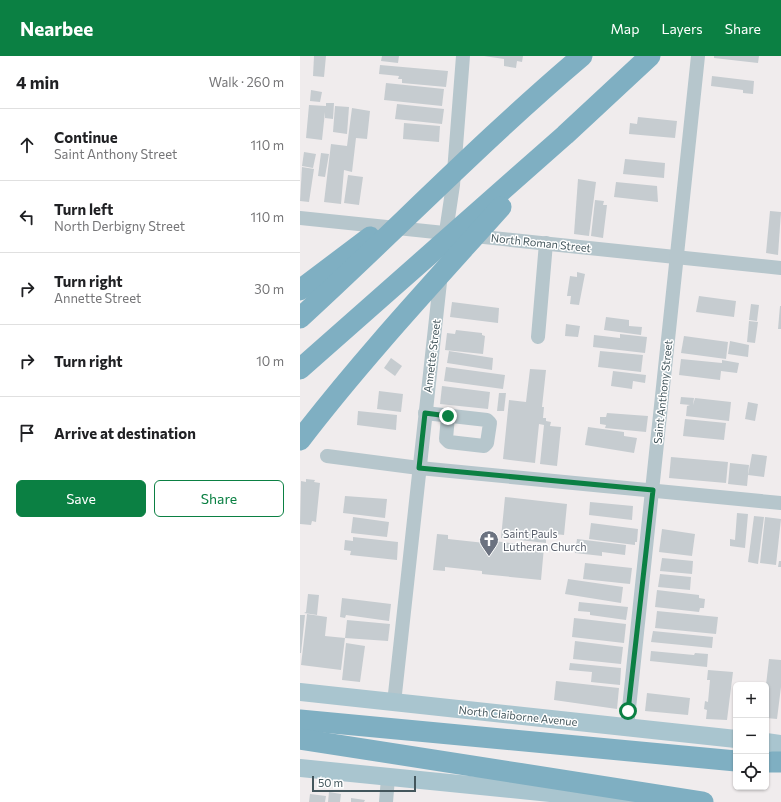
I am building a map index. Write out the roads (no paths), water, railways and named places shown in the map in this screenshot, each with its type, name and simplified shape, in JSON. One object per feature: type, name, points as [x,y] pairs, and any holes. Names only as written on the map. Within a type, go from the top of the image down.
[{"type":"highway","points":[[300,318],[360,262],[435,188],[582,56]]},
{"type":"highway","points":[[300,369],[565,135],[650,56]]},
{"type":"highway","points":[[300,440],[339,389],[372,350],[565,135]]},
{"type":"highway","points":[[300,290],[435,188]]},
{"type":"highway","points":[[300,720],[685,758],[733,761]]},
{"type":"highway","points":[[300,739],[703,802]]},
{"type":"highway","points":[[769,762],[781,762]]},
{"type":"main road","name":"North Claiborne Avenue","points":[[300,692],[733,739]]},
{"type":"main road","points":[[769,742],[781,744]]},
{"type":"main road","points":[[300,768],[629,801]]},
{"type":"street","name":"Annette Street","points":[[394,703],[425,413],[452,186],[463,56]]},
{"type":"street","name":"Saint Anthony Street","points":[[627,727],[698,56]]},
{"type":"street","name":"North Roman Street","points":[[300,218],[781,268]]},
{"type":"street","points":[[538,338],[546,243]]},
{"type":"street","points":[[425,413],[448,416]]},
{"type":"street","points":[[327,456],[419,468],[653,490],[781,504]]},
{"type":"street","points":[[386,802],[388,778]]},
{"type":"place","name":"Saint Pauls Lutheran Church","points":[[489,557]]}]
